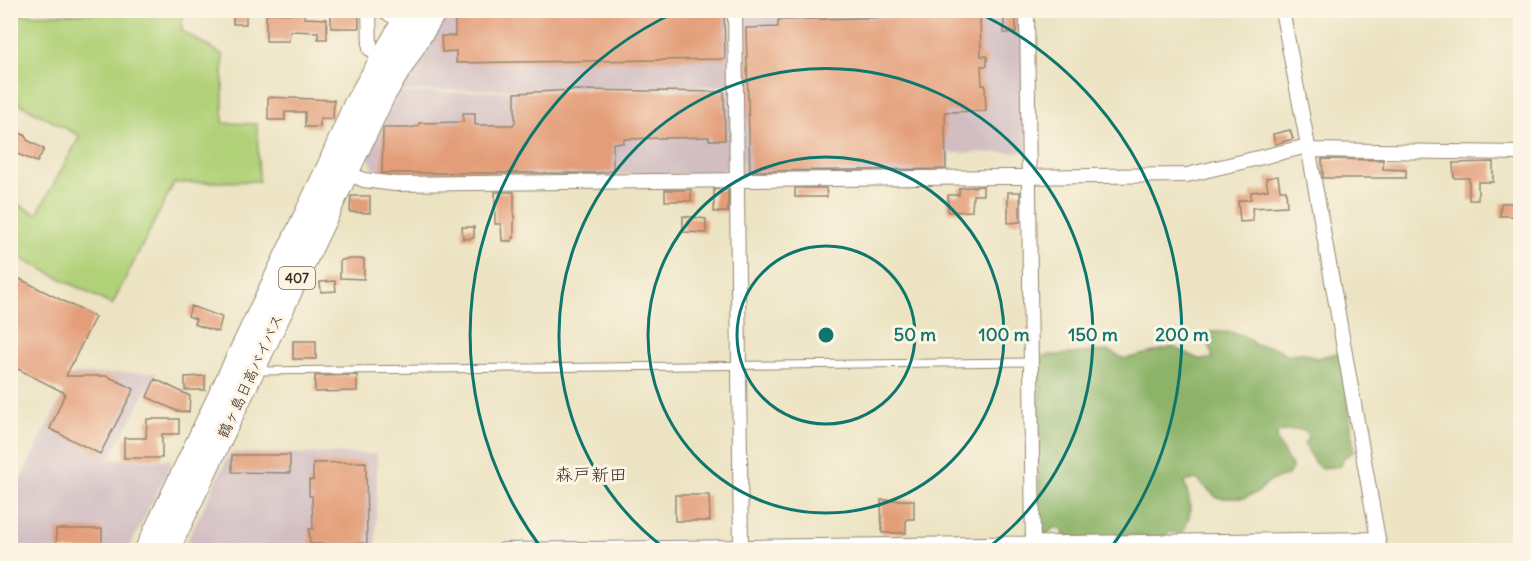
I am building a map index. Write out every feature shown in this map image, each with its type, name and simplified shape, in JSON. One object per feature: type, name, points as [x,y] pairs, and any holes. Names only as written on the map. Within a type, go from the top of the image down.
[{"type":"highway","name":"鶴ヶ島日高バイパス","points":[[147,550],[338,169],[435,10]]},
{"type":"highway","name":"鶴ヶ島日高バイパス","points":[[167,550],[253,371],[338,169],[355,106],[399,14]]},
{"type":"street","points":[[369,10],[370,49]]},
{"type":"street","points":[[735,10],[741,549]]},
{"type":"street","points":[[1027,10],[1031,179],[1030,362],[1033,547]]},
{"type":"street","points":[[504,550],[1379,545],[1309,148],[1282,10]]},
{"type":"street","points":[[338,169],[364,180],[395,184],[1031,179],[1187,175],[1309,148],[1521,153]]},
{"type":"lane","points":[[253,371],[1030,362]]},
{"type":"shaded area","points":[[449,11],[729,11],[731,86],[400,91]]},
{"type":"shaded area","points":[[739,11],[1023,11],[1027,152],[949,153],[949,175],[742,177]]},
{"type":"shaded area","points":[[732,89],[733,166],[714,174],[377,176],[367,154],[398,93]]},
{"type":"shaded area","points":[[157,372],[109,459],[173,460],[128,550],[11,550],[10,500],[73,374]]},
{"type":"shaded area","points":[[230,453],[377,454],[376,547],[183,549]]},
{"type":"green space","points":[[182,12],[182,31],[223,55],[223,123],[257,124],[259,181],[174,183],[112,305],[11,253],[11,201],[37,214],[80,136],[11,99],[11,62],[18,15]]},
{"type":"green space","points":[[1209,332],[1240,334],[1255,345],[1277,348],[1285,354],[1304,353],[1317,358],[1337,353],[1343,360],[1354,451],[1343,458],[1341,466],[1321,468],[1314,462],[1304,443],[1309,438],[1306,432],[1298,429],[1278,432],[1276,439],[1292,468],[1288,475],[1268,482],[1258,492],[1244,498],[1217,498],[1197,479],[1184,482],[1190,515],[1181,534],[1170,532],[1159,539],[1126,534],[1118,539],[1064,537],[1063,530],[1055,527],[1042,535],[1037,530],[1039,486],[1036,431],[1039,394],[1042,389],[1038,372],[1043,356],[1108,351],[1125,359],[1173,347],[1202,360],[1213,358],[1207,339]]},
{"type":"building","points":[[455,10],[724,10],[725,59],[456,63],[456,51],[442,52],[441,36],[455,36]]},
{"type":"building","points":[[331,11],[359,12],[359,28],[331,28]]},
{"type":"building","points":[[246,12],[246,24],[233,24],[233,13]]},
{"type":"building","points":[[269,13],[304,14],[304,18],[327,19],[327,39],[318,39],[318,32],[290,31],[289,41],[266,41],[266,15]]},
{"type":"building","points":[[980,15],[981,56],[987,56],[987,66],[981,66],[982,85],[985,85],[986,111],[945,112],[946,169],[750,171],[746,28],[778,27],[778,20]]},
{"type":"building","points":[[1004,18],[1016,18],[1016,33],[1004,33]]},
{"type":"building","points":[[577,90],[724,92],[725,140],[709,140],[709,137],[624,139],[624,143],[613,143],[613,171],[595,173],[382,173],[383,128],[410,128],[419,126],[419,123],[463,122],[463,113],[475,113],[475,125],[513,125],[515,122],[515,93]]},
{"type":"building","points":[[268,97],[334,100],[333,119],[320,118],[320,127],[305,127],[305,112],[285,112],[285,120],[268,120]]},
{"type":"building","points":[[1290,130],[1293,139],[1275,144],[1273,134]]},
{"type":"building","points":[[10,131],[25,135],[27,140],[44,149],[37,162],[10,151]]},
{"type":"building","points":[[1322,159],[1383,160],[1383,169],[1406,170],[1406,178],[1323,178]]},
{"type":"building","points":[[1493,162],[1493,182],[1478,182],[1478,200],[1469,200],[1469,178],[1454,178],[1453,163]]},
{"type":"building","points":[[1278,176],[1280,190],[1286,190],[1287,206],[1252,208],[1253,221],[1240,222],[1238,201],[1251,199],[1251,192],[1268,190],[1266,178]]},
{"type":"building","points":[[983,186],[983,195],[973,195],[972,211],[948,212],[948,195],[959,195],[959,188]]},
{"type":"building","points":[[795,188],[826,188],[827,197],[795,197]]},
{"type":"building","points":[[714,189],[728,190],[728,212],[714,212]]},
{"type":"building","points":[[665,190],[691,190],[691,201],[665,201]]},
{"type":"building","points":[[495,192],[514,192],[514,238],[512,241],[502,241],[501,224],[495,224]]},
{"type":"building","points":[[1008,192],[1020,192],[1020,222],[1008,223]]},
{"type":"building","points":[[351,196],[370,196],[370,213],[350,212]]},
{"type":"building","points":[[1501,203],[1520,203],[1520,216],[1500,216]]},
{"type":"building","points":[[683,216],[706,219],[706,233],[683,232]]},
{"type":"building","points":[[462,227],[474,227],[474,238],[463,239]]},
{"type":"building","points":[[364,259],[364,279],[340,278],[340,261]]},
{"type":"building","points":[[10,274],[95,317],[66,376],[107,376],[134,389],[100,454],[50,429],[65,393],[10,365]]},
{"type":"building","points":[[335,281],[336,291],[321,292],[320,282]]},
{"type":"building","points":[[191,306],[222,317],[218,332],[194,324],[196,319],[188,316]]},
{"type":"building","points":[[293,341],[316,341],[316,359],[293,359]]},
{"type":"building","points":[[357,375],[357,391],[315,392],[315,376]]},
{"type":"building","points":[[205,376],[205,390],[185,390],[185,377]]},
{"type":"building","points":[[155,379],[190,396],[189,412],[177,411],[147,397]]},
{"type":"building","points":[[147,419],[179,419],[179,434],[162,434],[162,458],[124,458],[124,438],[146,438]]},
{"type":"building","points":[[232,455],[290,455],[290,473],[232,472]]},
{"type":"building","points":[[366,462],[367,543],[310,544],[309,529],[313,529],[309,480],[313,480],[313,463]]},
{"type":"building","points":[[675,495],[709,495],[710,521],[675,521]]},
{"type":"building","points":[[881,500],[914,500],[914,519],[906,519],[906,533],[882,533]]},
{"type":"building","points":[[56,529],[102,529],[102,550],[57,550]]},
{"type":"district","name":"森戸新田","points":[[591,474]]}]
